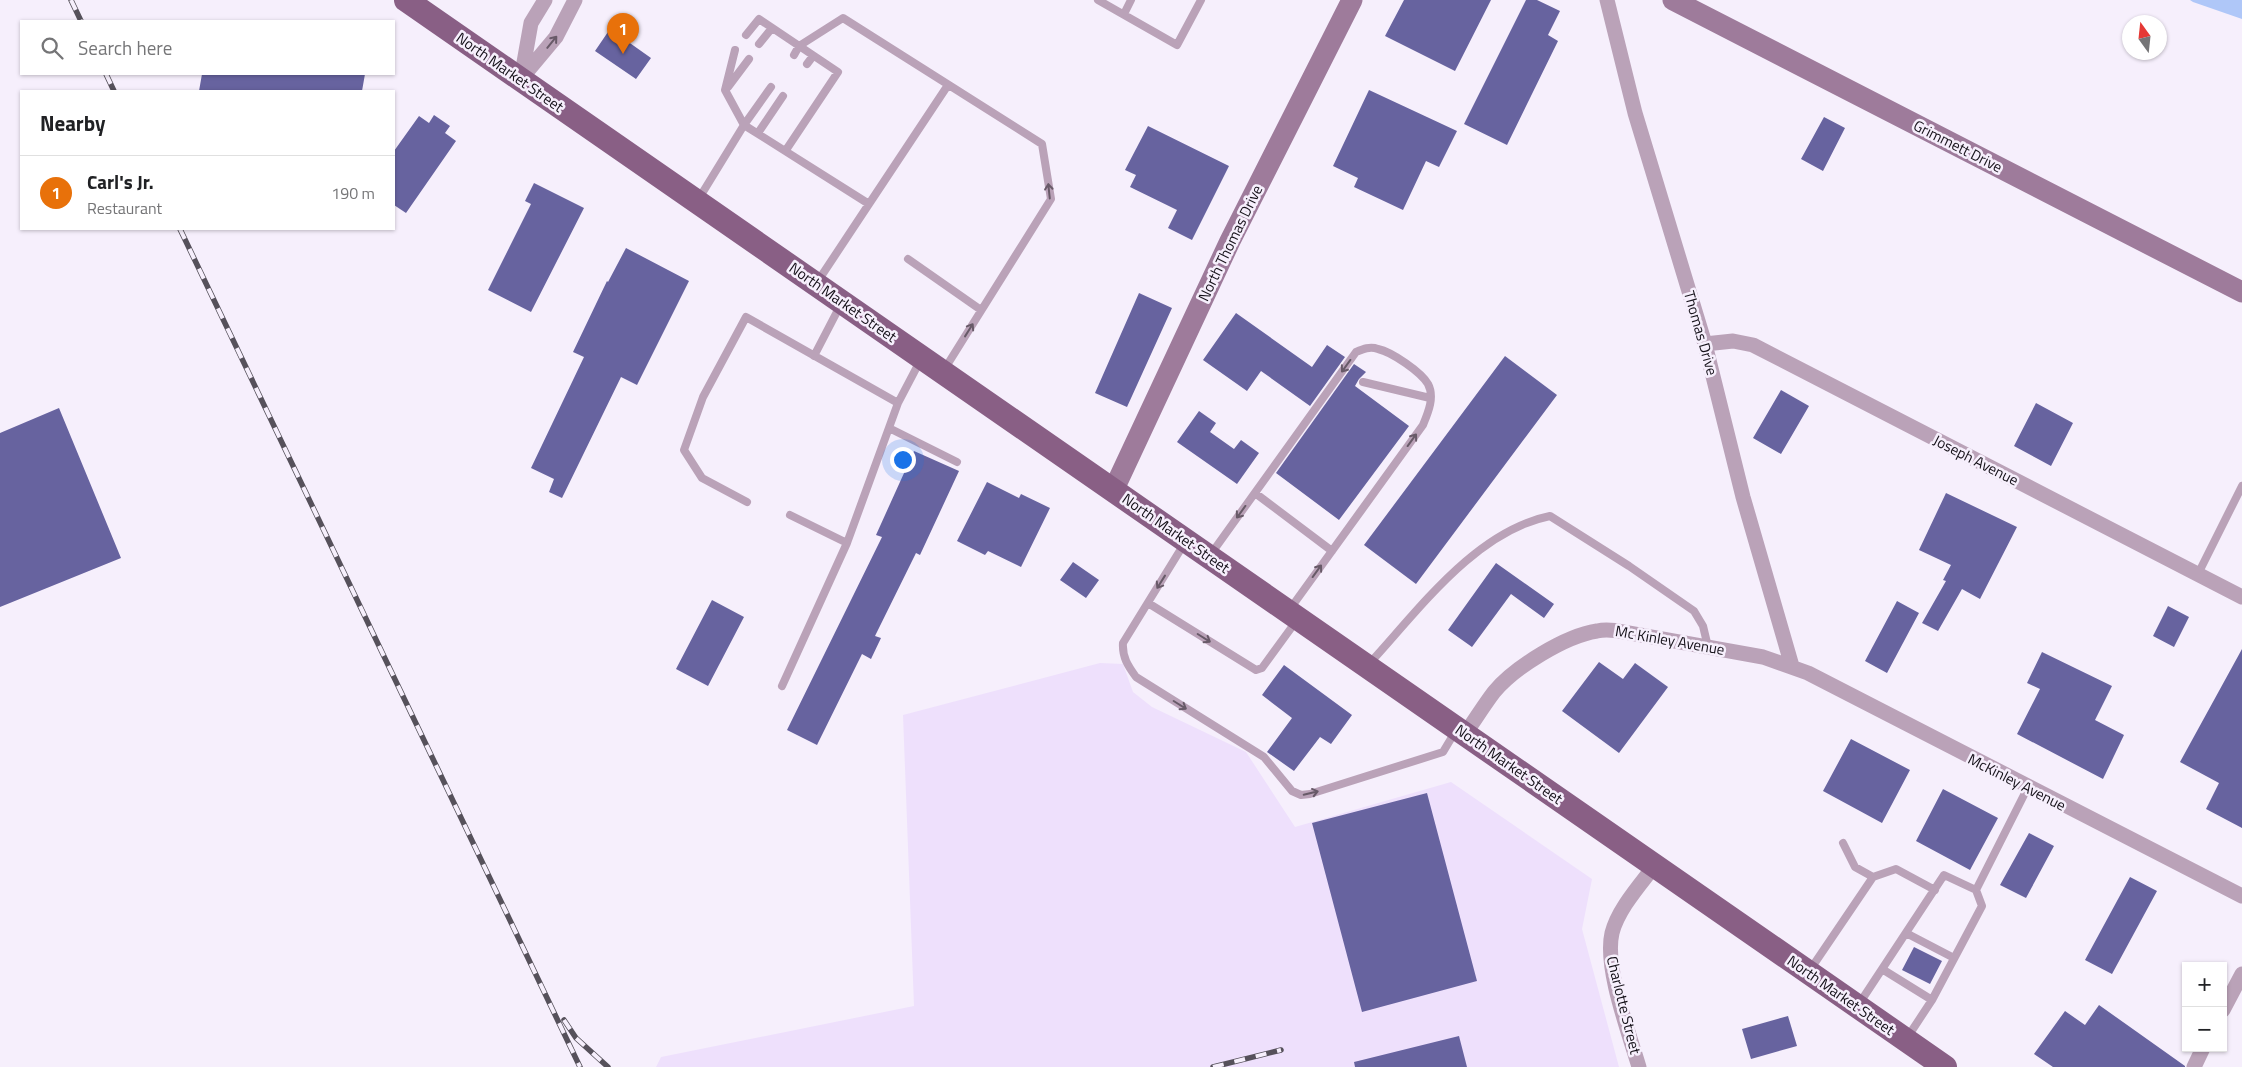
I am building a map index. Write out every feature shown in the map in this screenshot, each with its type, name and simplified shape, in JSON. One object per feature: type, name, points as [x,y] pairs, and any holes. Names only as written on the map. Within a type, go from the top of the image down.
[{"type":"main road","name":"North Market Street","points":[[406,0],[1945,1067]]},
{"type":"main road","name":"North Thomas Drive","points":[[1114,490],[1230,241],[1352,0]]},
{"type":"main road","name":"Grimmett Drive","points":[[1673,0],[2242,292]]},
{"type":"street","points":[[520,80],[532,22],[545,0]]},
{"type":"street","points":[[520,80],[556,37],[575,0]]},
{"type":"street","name":"Thomas Drive","points":[[1607,0],[1635,114],[1705,344],[1743,497],[1792,666]]},
{"type":"street","name":"Joseph Avenue","points":[[1705,344],[1734,341],[1753,345],[2242,597]]},
{"type":"street","name":"Mc Kinley Avenue","points":[[1461,731],[1495,691],[1512,676],[1548,651],[1578,635],[1606,630],[1764,657],[1792,666]]},
{"type":"street","name":"McKinley Avenue","points":[[1792,666],[2242,896]]},
{"type":"street","name":"Charlotte Street","points":[[1639,1067],[1614,978],[1610,949],[1612,932],[1619,916],[1655,865]]},
{"type":"street","points":[[2225,1007],[2242,974]]},
{"type":"street","points":[[2194,1067],[2201,1052]]},
{"type":"lane","points":[[1098,0],[1177,46],[1201,0]]},
{"type":"lane","points":[[1124,14],[1131,0]]},
{"type":"lane","points":[[794,55],[799,46],[843,18],[1042,144],[1051,198],[943,372]]},
{"type":"lane","points":[[746,35],[758,19],[838,72],[786,150]]},
{"type":"lane","points":[[759,44],[772,28]]},
{"type":"lane","points":[[735,50],[725,90],[744,125],[869,204]]},
{"type":"lane","points":[[807,64],[813,56]]},
{"type":"lane","points":[[725,90],[749,59]]},
{"type":"lane","points":[[816,284],[948,85]]},
{"type":"lane","points":[[697,201],[770,87]]},
{"type":"lane","points":[[758,133],[783,96]]},
{"type":"lane","points":[[908,259],[981,310]]},
{"type":"lane","points":[[814,356],[842,302]]},
{"type":"lane","points":[[747,502],[702,478],[684,450],[703,397],[746,317],[898,403]]},
{"type":"lane","points":[[1148,603],[1256,670],[1262,668],[1332,551],[1423,425],[1430,409],[1428,384],[1413,368],[1379,349],[1367,348],[1356,352],[1210,556]]},
{"type":"lane","points":[[782,686],[847,543],[898,403],[922,357]]},
{"type":"lane","points":[[1363,382],[1430,398]]},
{"type":"lane","points":[[889,428],[957,462]]},
{"type":"lane","points":[[2198,574],[2242,486]]},
{"type":"lane","points":[[1255,493],[1332,551]]},
{"type":"lane","points":[[790,515],[847,543]]},
{"type":"lane","points":[[1367,666],[1464,561],[1517,526],[1550,516],[1629,566],[1694,611],[1703,626],[1708,647]]},
{"type":"lane","points":[[1187,540],[1124,643],[1122,652],[1125,661],[1136,677],[1264,757],[1292,791],[1301,795],[1443,752],[1461,731]]},
{"type":"lane","points":[[1976,890],[2028,787]]},
{"type":"lane","points":[[1843,843],[1855,867],[1873,877]]},
{"type":"lane","points":[[1809,972],[1873,877],[1896,869],[1934,890]]},
{"type":"lane","points":[[1858,1006],[1944,875],[1976,890],[1982,906],[1932,1000],[1906,1040]]},
{"type":"lane","points":[[1906,933],[1954,958]]},
{"type":"lane","points":[[1882,969],[1932,1000]]},
{"type":"shaded area","points":[[1100,663],[1123,664],[1133,692],[1152,707],[1246,752],[1295,827],[1451,782],[1592,879],[1582,929],[1619,1067],[656,1067],[661,1057],[914,1006],[903,715]]},
{"type":"water","points":[[2190,0],[2242,0],[2242,19],[2193,2]]},
{"type":"building","points":[[1404,0],[1491,0],[1455,71],[1385,36]]},
{"type":"building","points":[[1526,0],[1537,0],[1560,11],[1548,35],[1558,41],[1507,145],[1464,124]]},
{"type":"building","points":[[610,29],[651,58],[636,79],[595,51]]},
{"type":"building","points":[[202,75],[365,75],[362,90],[199,90]]},
{"type":"building","points":[[1369,90],[1457,131],[1439,167],[1426,161],[1403,210],[1354,187],[1358,178],[1333,166]]},
{"type":"building","points":[[434,115],[450,126],[445,133],[456,141],[406,213],[395,206],[395,150],[419,116],[429,123]]},
{"type":"building","points":[[1824,117],[1845,128],[1823,171],[1801,159]]},
{"type":"building","points":[[1148,126],[1229,166],[1192,240],[1168,228],[1177,210],[1130,187],[1136,175],[1125,170]]},
{"type":"building","points":[[534,183],[584,208],[531,312],[488,290],[531,204],[525,201]]},
{"type":"building","points":[[626,248],[689,281],[637,385],[621,377],[562,498],[549,492],[554,479],[531,468],[584,357],[573,352],[607,281]]},
{"type":"building","points":[[1139,293],[1172,308],[1127,407],[1095,393]]},
{"type":"building","points":[[1236,313],[1312,367],[1327,345],[1345,357],[1310,406],[1261,371],[1247,391],[1203,360]]},
{"type":"building","points":[[1505,356],[1557,395],[1416,584],[1364,545]]},
{"type":"building","points":[[1354,364],[1366,372],[1355,386],[1409,426],[1339,520],[1276,473]]},
{"type":"building","points":[[1781,390],[1809,406],[1781,454],[1753,438]]},
{"type":"building","points":[[2036,403],[2073,423],[2051,466],[2014,446]]},
{"type":"building","points":[[59,408],[121,558],[0,607],[0,433]]},
{"type":"building","points":[[1199,411],[1216,423],[1210,432],[1234,449],[1241,440],[1259,453],[1237,484],[1177,442]]},
{"type":"building","points":[[914,451],[959,471],[920,555],[916,553],[875,636],[881,638],[871,659],[862,654],[817,745],[787,730],[882,537],[876,535]]},
{"type":"building","points":[[987,482],[1019,498],[1021,494],[1050,508],[1021,567],[988,551],[985,555],[957,541]]},
{"type":"building","points":[[1946,493],[2017,527],[1980,599],[1962,589],[1938,631],[1922,623],[1946,581],[1943,580],[1951,565],[1919,550]]},
{"type":"building","points":[[1073,562],[1099,580],[1086,598],[1060,580]]},
{"type":"building","points":[[1496,563],[1554,604],[1544,618],[1511,594],[1472,647],[1448,630]]},
{"type":"building","points":[[712,600],[744,617],[708,686],[676,669]]},
{"type":"building","points":[[1897,601],[1919,613],[1887,673],[1865,661]]},
{"type":"building","points":[[2168,606],[2189,617],[2174,647],[2153,636]]},
{"type":"building","points":[[2242,649],[2242,828],[2206,809],[2219,783],[2180,762]]},
{"type":"building","points":[[2042,652],[2112,686],[2095,720],[2124,735],[2103,779],[2017,734],[2040,689],[2027,683]]},
{"type":"building","points":[[1599,662],[1623,679],[1635,663],[1668,687],[1619,753],[1562,711]]},
{"type":"building","points":[[1284,665],[1352,715],[1331,744],[1320,737],[1294,771],[1267,752],[1292,718],[1262,695]]},
{"type":"building","points":[[1851,739],[1910,770],[1882,823],[1823,791]]},
{"type":"building","points":[[1943,789],[1998,818],[1970,870],[1916,841]]},
{"type":"building","points":[[1427,793],[1477,981],[1362,1012],[1312,823]]},
{"type":"building","points":[[2029,833],[2054,846],[2026,898],[2000,885]]},
{"type":"building","points":[[2130,877],[2157,891],[2112,974],[2085,960]]},
{"type":"building","points":[[1914,947],[1942,961],[1930,984],[1902,970]]},
{"type":"building","points":[[2099,1005],[2185,1067],[2053,1067],[2034,1054],[2065,1011],[2085,1025]]},
{"type":"building","points":[[1788,1016],[1797,1046],[1751,1059],[1742,1029]]},
{"type":"building","points":[[1459,1036],[1467,1067],[1355,1067],[1354,1062]]},
{"type":"railway","points":[[71,0],[81,20]]},
{"type":"railway","points":[[106,75],[114,90]]},
{"type":"railway","points":[[180,230],[580,1067]]},
{"type":"railway","points":[[564,1020],[576,1038],[608,1067]]},
{"type":"railway","points":[[1213,1067],[1281,1050]]},
{"type":"place","name":"Carl's Jr.","points":[[623,54]]}]
